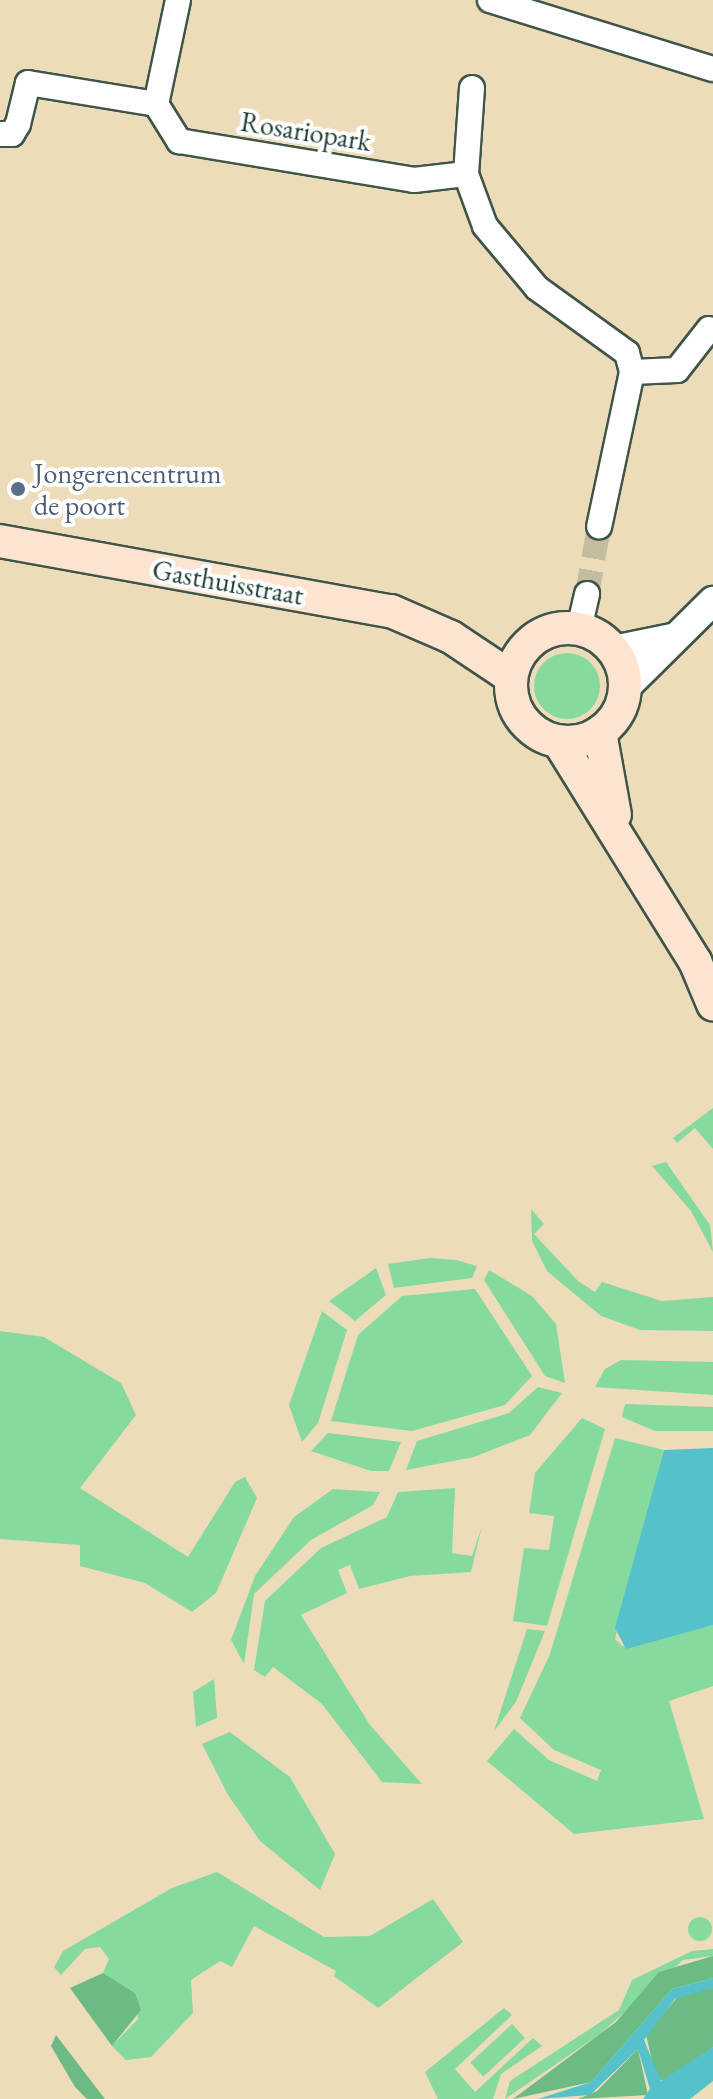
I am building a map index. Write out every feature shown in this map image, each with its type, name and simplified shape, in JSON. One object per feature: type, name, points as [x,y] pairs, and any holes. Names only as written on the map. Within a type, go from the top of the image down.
[{"type":"main road","name":"Gasthuisstraat","points":[[0,541],[391,611],[451,637],[511,677]]},
{"type":"main road","points":[[559,742],[600,732],[618,713],[625,688],[613,650],[579,629],[543,633],[528,644],[511,677],[522,720],[559,742],[704,972],[713,1004]]},
{"type":"main road","name":"Gasthuisstraat","points":[[451,637],[528,644]]},
{"type":"main road","points":[[600,732],[618,834]]},
{"type":"street","points":[[1,134],[18,124],[28,83],[156,104],[178,0]]},
{"type":"street","points":[[490,0],[713,69]]},
{"type":"street","points":[[472,88],[466,174],[499,249],[537,288],[627,353],[632,372],[599,527]]},
{"type":"street","name":"Rosariopark","points":[[156,104],[164,127],[179,141],[414,180],[466,174]]},
{"type":"street","points":[[632,372],[677,370],[709,329]]},
{"type":"street","points":[[579,629],[587,594]]},
{"type":"street","points":[[625,688],[672,638],[713,602]]},
{"type":"street","points":[[613,650],[672,638]]},
{"type":"green space","points":[[567,653],[580,655],[590,663],[598,673],[598,699],[590,709],[580,717],[567,719],[554,717],[544,709],[536,699],[534,686],[536,673],[544,663],[554,655]]},
{"type":"green space","points":[[713,1108],[713,1149],[695,1128],[677,1143],[673,1138]]},
{"type":"green space","points":[[666,1162],[710,1225],[713,1252],[691,1211],[652,1166]]},
{"type":"green space","points":[[531,1209],[544,1224],[534,1234],[578,1281],[595,1292],[602,1282],[662,1301],[713,1297],[713,1331],[640,1330],[601,1316],[547,1271],[532,1241]]},
{"type":"green space","points":[[430,1258],[477,1266],[472,1278],[394,1288],[388,1264]]},
{"type":"green space","points":[[376,1268],[386,1295],[355,1321],[329,1301]]},
{"type":"green space","points":[[489,1270],[532,1296],[556,1324],[565,1383],[545,1376],[484,1280]]},
{"type":"green space","points":[[475,1289],[532,1376],[505,1405],[412,1431],[331,1421],[358,1335],[402,1296]]},
{"type":"green space","points":[[322,1311],[347,1330],[318,1423],[302,1442],[289,1405]]},
{"type":"green space","points":[[0,1331],[44,1337],[121,1383],[136,1415],[80,1488],[188,1557],[235,1482],[245,1477],[257,1498],[216,1593],[192,1612],[145,1583],[80,1566],[80,1545],[0,1539]]},
{"type":"green space","points":[[621,1360],[713,1362],[713,1395],[595,1387],[605,1369]]},
{"type":"green space","points":[[538,1387],[562,1393],[530,1435],[474,1457],[406,1470],[417,1441],[509,1413]]},
{"type":"green space","points":[[625,1404],[713,1407],[713,1431],[655,1431],[622,1417]]},
{"type":"green space","points":[[582,1418],[605,1429],[547,1626],[513,1621],[524,1548],[549,1550],[554,1516],[529,1513],[535,1473]]},
{"type":"green space","points":[[328,1433],[401,1442],[389,1471],[371,1471],[311,1451]]},
{"type":"green space","points":[[615,1438],[664,1450],[615,1639],[622,1646],[713,1625],[713,1686],[669,1701],[704,1819],[574,1834],[487,1761],[514,1729],[549,1760],[597,1781],[601,1770],[554,1750],[520,1718],[550,1654]]},
{"type":"green space","points":[[455,1488],[452,1553],[472,1556],[482,1526],[471,1572],[410,1576],[359,1589],[350,1565],[338,1570],[347,1593],[301,1615],[370,1725],[422,1784],[382,1782],[322,1704],[273,1667],[265,1677],[254,1670],[265,1601],[321,1548],[387,1517],[398,1492]]},
{"type":"green space","points":[[333,1489],[380,1492],[373,1505],[311,1540],[254,1594],[244,1664],[231,1640],[255,1576],[294,1517]]},
{"type":"green space","points":[[527,1629],[545,1631],[516,1702],[494,1731]]},
{"type":"green space","points":[[214,1679],[217,1718],[196,1727],[193,1692]]},
{"type":"green space","points":[[230,1732],[290,1777],[335,1854],[320,1890],[260,1841],[228,1795],[202,1744]]},
{"type":"green space","points":[[217,1872],[324,1937],[370,1936],[433,1899],[463,1942],[378,2008],[334,1976],[336,1971],[254,1926],[232,1967],[220,1961],[191,1980],[193,2013],[151,2057],[126,2060],[112,2046],[138,2019],[135,1993],[103,1973],[109,1959],[100,1947],[85,1949],[61,1975],[54,1967],[63,1951],[172,1888]]},
{"type":"green space","points":[[700,1917],[709,1920],[712,1929],[709,1938],[700,1941],[691,1938],[688,1929],[691,1920]]},
{"type":"green space","points":[[713,1949],[713,1956],[683,1960],[600,2034],[505,2099],[510,2081],[619,2010],[632,1980],[692,1951]]},
{"type":"green space","points":[[713,1956],[713,1978],[672,1989],[591,2082],[513,2099],[616,2022],[659,1972]]},
{"type":"green space","points":[[103,1973],[135,1993],[141,2010],[112,2046],[70,1988]]},
{"type":"green space","points":[[713,1988],[713,2047],[668,2081],[656,2079],[646,2034],[681,1993]]},
{"type":"green space","points":[[504,2008],[512,2015],[455,2069],[475,2092],[533,2038],[542,2046],[501,2074],[493,2099],[438,2099],[425,2072]]},
{"type":"green space","points":[[512,2024],[525,2038],[483,2077],[470,2063]]},
{"type":"green space","points":[[56,2035],[105,2099],[87,2099],[75,2087],[51,2046]]},
{"type":"green space","points":[[638,2049],[648,2095],[578,2099],[597,2091]]},
{"type":"water","points":[[713,1448],[713,1625],[626,1649],[615,1628],[664,1450]]},
{"type":"water","points":[[713,1978],[713,1988],[675,1999],[644,2040],[661,2081],[713,2047],[713,2081],[690,2099],[643,2099],[650,2089],[638,2049],[590,2095],[538,2099],[591,2082],[672,1989]]},
{"type":"tunnel","points":[[587,594],[599,527]]},
{"type":"place","name":"Jongerencentrum de poort","points":[[18,489]]}]
